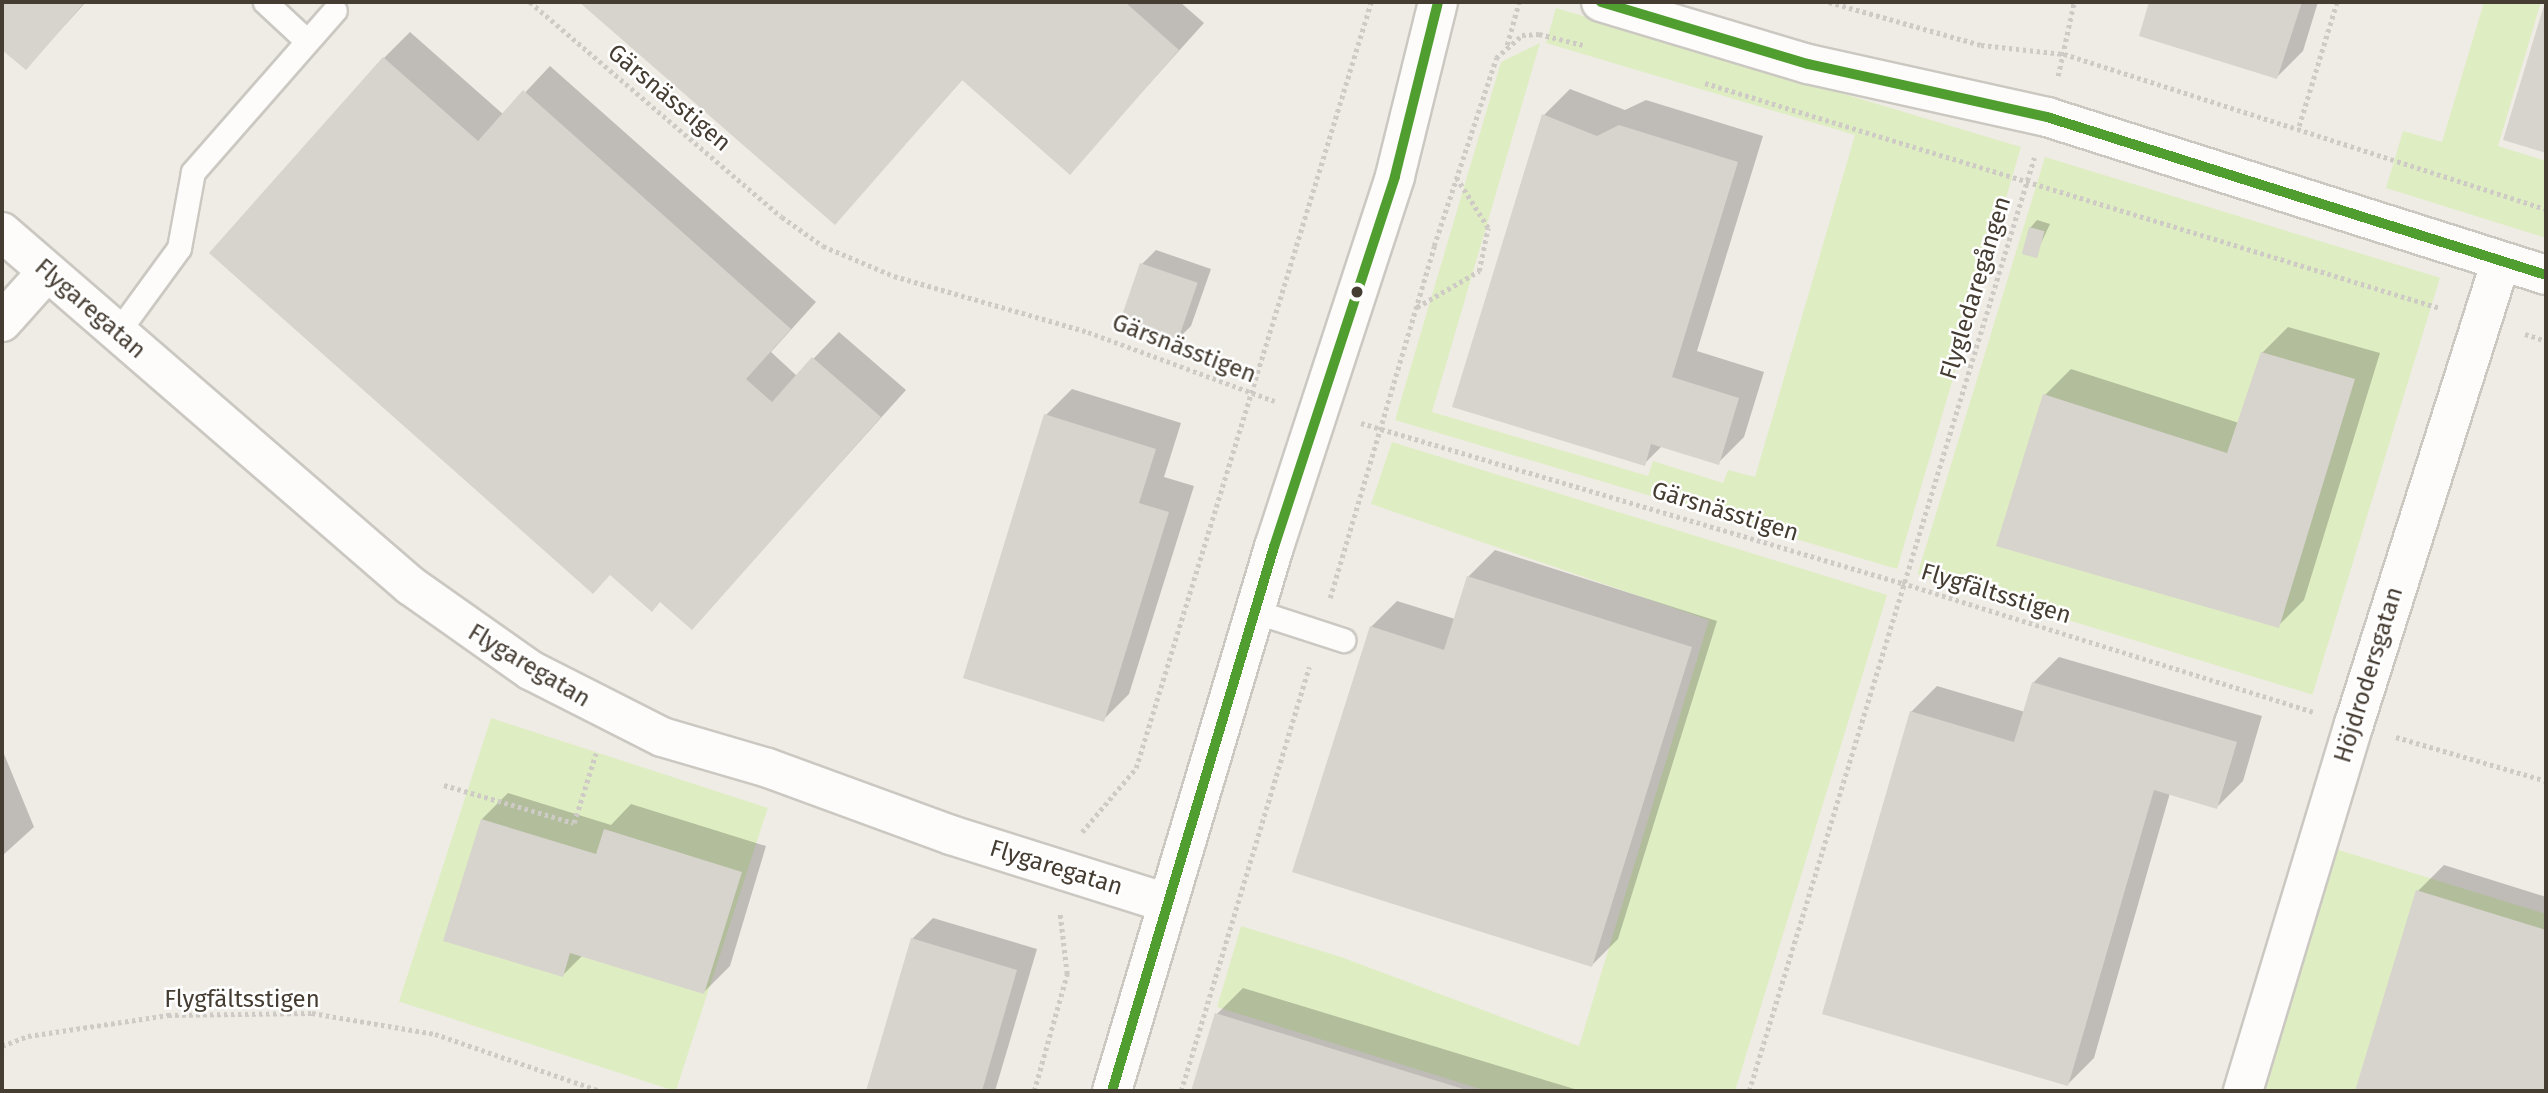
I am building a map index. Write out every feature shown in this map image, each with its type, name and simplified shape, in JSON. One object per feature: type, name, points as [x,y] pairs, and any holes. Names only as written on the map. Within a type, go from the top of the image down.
[{"type":"street","points":[[1112,1091],[1254,611],[1395,176],[1438,2]]},
{"type":"street","points":[[1601,2],[1808,64],[2047,117],[2546,275]]},
{"type":"street","name":"Flygaregatan","points":[[2,232],[46,273],[462,625],[530,670],[609,713],[662,737],[768,768],[951,835],[1167,903]]},
{"type":"street","name":"Höjdrodersgatan","points":[[2243,1091],[2354,724],[2501,261]]},
{"type":"street","points":[[2,322],[46,273]]},
{"type":"lane","points":[[265,2],[307,41]]},
{"type":"lane","points":[[117,333],[179,248],[193,172],[335,10]]},
{"type":"lane","points":[[1254,611],[1343,640]]},
{"type":"path","name":"Gärsnässtigen","points":[[530,2],[782,217],[823,246],[894,276],[1088,332],[1249,393],[1381,428],[1902,583]]},
{"type":"path","points":[[1034,1091],[1067,974],[1054,866],[1136,768],[1371,2]]},
{"type":"path","points":[[1181,1091],[1488,75],[1507,45],[1519,2]]},
{"type":"path","points":[[1829,2],[1981,45],[2064,54],[2299,126],[2546,209]]},
{"type":"path","name":"Flygledaregången","points":[[1902,583],[2047,117],[2064,54],[2074,2]]},
{"type":"path","points":[[2299,126],[2337,2]]},
{"type":"path","points":[[1507,45],[1522,35],[1539,33],[1597,49]]},
{"type":"path","points":[[1697,80],[2546,341]]},
{"type":"path","points":[[1416,307],[1479,271],[1488,228],[1457,178]]},
{"type":"path","name":"Flygfältsstigen","points":[[1749,1091],[1902,583],[2546,781]]},
{"type":"path","points":[[444,785],[574,823],[609,713]]},
{"type":"path","name":"Flygfältsstigen","points":[[2,1046],[28,1037],[168,1015],[312,1013],[435,1034],[601,1091]]},
{"type":"green space","points":[[2484,2],[2541,2],[2498,146],[2546,161],[2546,238],[2386,188],[2403,131],[2442,142]]},
{"type":"green space","points":[[1556,8],[2021,147],[1897,569],[1395,420],[1501,62],[1540,43],[1432,412],[1648,476],[1653,461],[1723,483],[1728,470],[1755,477],[1855,135],[1546,43]]},
{"type":"green space","points":[[2045,157],[2440,278],[2312,695],[1918,574]]},
{"type":"green space","points":[[1392,442],[1887,595],[1735,1091],[1487,1091],[1217,1007],[1241,926],[1341,957],[1579,1046],[1709,620],[1371,504]]},
{"type":"green space","points":[[491,718],[768,808],[676,1091],[399,1001]]},
{"type":"green space","points":[[2329,847],[2546,914],[2546,1091],[2254,1091]]},
{"type":"building","points":[[2,2],[85,2],[26,70],[2,50]]},
{"type":"building","points":[[579,2],[1125,2],[1179,50],[1070,175],[962,80],[835,225]]},
{"type":"building","points":[[2149,2],[2302,2],[2277,79],[2139,36]]},
{"type":"building","points":[[2546,2],[2546,153],[2503,140]]},
{"type":"building","points":[[383,57],[478,141],[523,90],[791,329],[746,379],[772,402],[812,357],[881,417],[692,630],[660,602],[652,612],[610,575],[593,594],[209,253]]},
{"type":"building","points":[[1542,114],[1597,136],[1619,125],[1738,162],[1672,377],[1739,398],[1719,465],[1651,444],[1645,466],[1452,407]]},
{"type":"building","points":[[2029,227],[2044,231],[2037,258],[2022,254]]},
{"type":"building","points":[[1140,263],[1198,283],[1178,341],[1120,321]]},
{"type":"building","points":[[2261,352],[2355,379],[2279,628],[1996,546],[2043,394],[2227,453]]},
{"type":"building","points":[[1044,414],[1156,449],[1139,503],[1169,512],[1104,722],[963,678]]},
{"type":"building","points":[[1467,576],[1692,647],[1592,967],[1292,872],[1370,626],[1444,650]]},
{"type":"building","points":[[2032,682],[2237,742],[2217,809],[2154,790],[2068,1086],[1822,1014],[1910,711],[2014,742]]},
{"type":"building","points":[[481,819],[596,854],[604,829],[742,872],[704,994],[570,953],[563,977],[443,941]]},
{"type":"building","points":[[2416,890],[2546,930],[2546,1091],[2355,1091]]},
{"type":"building","points":[[911,938],[1017,970],[982,1091],[866,1091]]},
{"type":"building","points":[[1215,1013],[1470,1091],[1191,1091]]},
{"type":"transit line","points":[[1112,1091],[1274,547],[1395,176],[1438,2]]},
{"type":"transit line","points":[[1601,2],[1808,64],[2047,117],[2546,275]]}]
